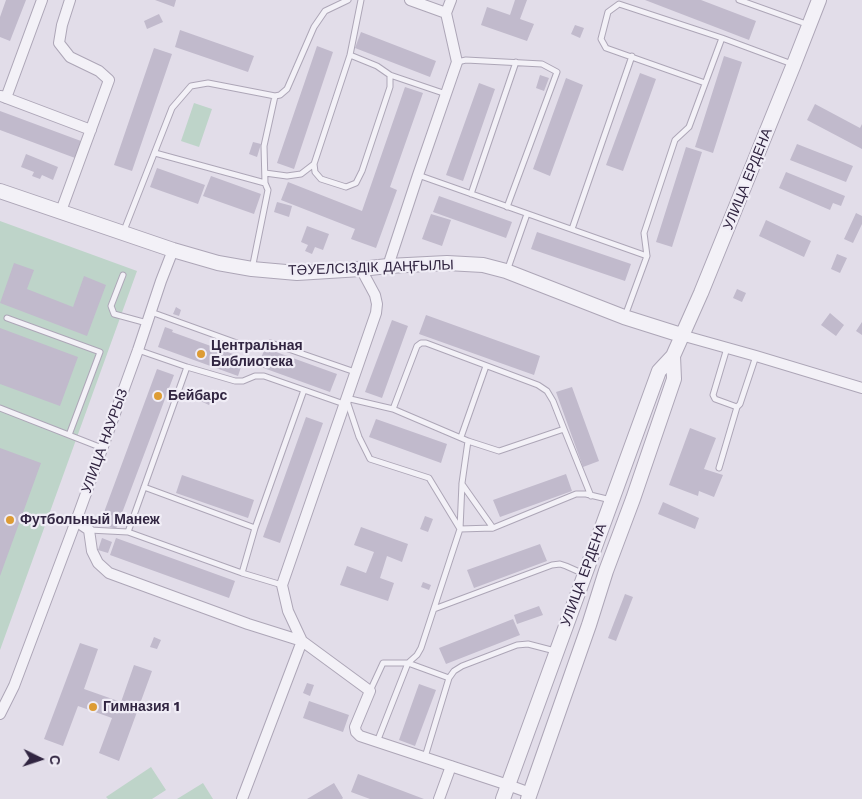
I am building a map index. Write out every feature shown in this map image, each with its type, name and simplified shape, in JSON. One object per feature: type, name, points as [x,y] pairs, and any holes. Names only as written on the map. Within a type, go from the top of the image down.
[{"type":"street","points":[[42,0],[3,97],[91,130]]},
{"type":"street","points":[[61,212],[109,80],[99,71],[70,57],[60,43],[62,25],[70,0]]},
{"type":"street","points":[[410,0],[446,13]]},
{"type":"street","points":[[388,266],[457,62],[446,13],[451,0]]},
{"type":"street","name":"УЛИЦА ЕРДЕНА","points":[[503,799],[659,371],[673,356],[701,293],[819,0]]},
{"type":"street","name":"ТӘУЕЛСІЗДІК ДАҢҒЫЛЫ","points":[[0,191],[173,250],[252,269],[297,273],[447,263],[482,265],[506,271],[624,317],[682,335]]},
{"type":"street","name":"УЛИЦА НАУРЫЗ","points":[[0,714],[14,686],[76,521],[173,250]]},
{"type":"street","points":[[242,799],[302,641],[288,611],[282,585],[376,313],[375,295],[361,269]]},
{"type":"street","points":[[682,335],[862,388]]},
{"type":"street","name":"УЛИЦА ЕРДЕНА","points":[[529,796],[674,379],[673,356]]},
{"type":"street","points":[[76,521],[89,530],[92,551],[98,563],[109,573],[248,624],[302,641],[370,691],[355,727],[356,732],[360,736],[508,785],[529,796]]},
{"type":"street","points":[[439,799],[451,766]]},
{"type":"lane","points":[[123,233],[172,108],[191,86],[208,83],[275,96],[280,95],[288,89],[314,27],[325,11],[348,0]]},
{"type":"lane","points":[[361,0],[350,55],[314,164],[315,172],[321,179],[346,187],[356,183],[362,171],[390,87],[390,75]]},
{"type":"lane","points":[[739,0],[809,25]]},
{"type":"lane","points":[[705,83],[606,48],[602,39],[608,12],[619,4],[794,64]]},
{"type":"lane","points":[[624,317],[647,256],[644,233],[675,140],[689,127],[722,38]]},
{"type":"lane","points":[[350,55],[377,66],[390,75],[446,94]]},
{"type":"lane","points":[[572,229],[632,56]]},
{"type":"lane","points":[[457,62],[466,60],[542,64],[557,72],[507,207]]},
{"type":"lane","points":[[472,194],[516,62]]},
{"type":"lane","points":[[252,269],[268,190],[265,183],[264,146],[275,96]]},
{"type":"lane","points":[[155,153],[265,183]]},
{"type":"lane","points":[[265,172],[286,176],[301,174],[314,164]]},
{"type":"lane","points":[[418,175],[647,256]]},
{"type":"lane","points":[[506,271],[526,214]]},
{"type":"lane","points":[[123,275],[111,306],[114,314],[147,323]]},
{"type":"lane","points":[[151,312],[248,347],[271,343],[355,372]]},
{"type":"lane","points":[[7,318],[100,352],[69,435]]},
{"type":"lane","points":[[393,409],[417,346],[421,343],[426,343],[538,385],[547,391],[553,401],[591,496]]},
{"type":"lane","points":[[727,348],[713,395],[716,399],[738,407]]},
{"type":"lane","points":[[138,350],[235,381],[243,381],[255,376],[264,376],[304,390],[345,401],[393,409],[468,441],[498,451],[564,429]]},
{"type":"lane","points":[[719,468],[756,356]]},
{"type":"lane","points":[[461,438],[486,366]]},
{"type":"lane","points":[[128,532],[187,367]]},
{"type":"lane","points":[[242,573],[255,528],[304,390]]},
{"type":"lane","points":[[345,401],[370,459],[429,478],[460,530]]},
{"type":"lane","points":[[0,408],[102,448]]},
{"type":"lane","points":[[377,742],[408,663],[417,656],[421,648],[460,530],[462,484],[468,441]]},
{"type":"lane","points":[[462,484],[493,528]]},
{"type":"lane","points":[[144,487],[255,528]]},
{"type":"lane","points":[[460,530],[493,528],[576,494],[586,494],[612,500]]},
{"type":"lane","points":[[89,530],[128,532],[242,573],[282,585]]},
{"type":"lane","points":[[434,609],[552,565],[560,564],[584,574]]},
{"type":"lane","points":[[425,757],[449,678],[454,671],[462,666],[517,645],[528,644],[556,652]]},
{"type":"lane","points":[[370,691],[383,663],[408,663],[449,678]]},
{"type":"green space","points":[[194,103],[212,109],[199,147],[181,141]]},
{"type":"green space","points":[[0,221],[137,271],[0,650]]},
{"type":"green space","points":[[151,767],[166,790],[152,799],[108,799],[106,797]]},
{"type":"green space","points":[[203,783],[213,799],[177,799]]},
{"type":"building","points":[[6,0],[26,0],[10,41],[0,37],[0,17]]},
{"type":"building","points":[[155,0],[176,0],[174,7]]},
{"type":"building","points":[[515,0],[527,0],[520,19],[534,24],[527,41],[481,25],[487,7],[510,15]]},
{"type":"building","points":[[645,0],[701,0],[756,21],[749,40]]},
{"type":"building","points":[[159,14],[163,22],[147,29],[144,21]]},
{"type":"building","points":[[575,25],[584,28],[580,38],[571,34]]},
{"type":"building","points":[[180,30],[254,56],[248,72],[175,47]]},
{"type":"building","points":[[361,32],[436,61],[430,77],[355,48]]},
{"type":"building","points":[[317,46],[333,52],[294,169],[277,163]]},
{"type":"building","points":[[154,48],[172,54],[132,171],[114,165]]},
{"type":"building","points":[[724,56],[742,62],[713,153],[695,147]]},
{"type":"building","points":[[640,73],[656,79],[623,171],[606,165]]},
{"type":"building","points":[[540,75],[549,78],[544,91],[536,88]]},
{"type":"building","points":[[566,78],[583,85],[550,176],[533,169]]},
{"type":"building","points":[[479,83],[495,89],[463,181],[446,175]]},
{"type":"building","points":[[405,87],[423,93],[390,187],[397,190],[376,248],[351,239],[355,229],[281,200],[288,182],[362,211]]},
{"type":"building","points":[[815,104],[860,128],[862,124],[862,149],[807,120]]},
{"type":"building","points":[[0,111],[81,141],[75,158],[0,130]]},
{"type":"building","points":[[253,142],[261,144],[257,157],[249,154]]},
{"type":"building","points":[[797,144],[853,166],[846,182],[790,160]]},
{"type":"building","points":[[686,147],[702,152],[672,247],[656,242]]},
{"type":"building","points":[[26,154],[58,167],[53,180],[42,175],[40,179],[32,176],[34,172],[21,167]]},
{"type":"building","points":[[157,168],[205,185],[198,204],[150,187]]},
{"type":"building","points":[[786,172],[845,196],[841,206],[833,203],[830,210],[779,188]]},
{"type":"building","points":[[211,176],[261,194],[254,214],[203,196]]},
{"type":"building","points":[[439,196],[512,222],[506,238],[433,212]]},
{"type":"building","points":[[277,202],[292,206],[289,217],[274,212]]},
{"type":"building","points":[[856,213],[862,216],[862,224],[853,243],[844,239]]},
{"type":"building","points":[[431,214],[451,220],[442,246],[422,239]]},
{"type":"building","points":[[766,220],[811,241],[804,257],[759,236]]},
{"type":"building","points":[[307,226],[329,234],[323,250],[315,247],[312,254],[305,251],[308,245],[301,242]]},
{"type":"building","points":[[537,232],[631,264],[625,281],[531,249]]},
{"type":"building","points":[[837,254],[847,258],[840,273],[831,269]]},
{"type":"building","points":[[14,263],[34,270],[27,289],[73,307],[84,276],[106,285],[87,336],[0,303]]},
{"type":"building","points":[[737,289],[746,293],[742,302],[733,298]]},
{"type":"building","points":[[176,307],[181,310],[179,316],[173,314]]},
{"type":"building","points":[[830,313],[844,325],[836,336],[821,325]]},
{"type":"building","points":[[426,315],[540,356],[534,375],[419,334]]},
{"type":"building","points":[[392,320],[408,326],[382,398],[365,392]]},
{"type":"building","points":[[862,322],[862,335],[856,331]]},
{"type":"building","points":[[165,327],[173,330],[172,332],[244,358],[238,376],[158,347]]},
{"type":"building","points":[[0,328],[78,357],[60,406],[0,384]]},
{"type":"building","points":[[265,348],[337,374],[330,392],[258,366]]},
{"type":"building","points":[[157,369],[174,375],[116,529],[100,523]]},
{"type":"building","points":[[572,387],[599,461],[583,467],[556,392]]},
{"type":"building","points":[[199,392],[212,397],[209,405],[196,399]]},
{"type":"building","points":[[306,417],[323,423],[280,543],[263,537]]},
{"type":"building","points":[[376,419],[447,444],[441,463],[369,437]]},
{"type":"building","points":[[690,428],[716,438],[704,469],[723,475],[714,497],[699,491],[698,496],[669,485]]},
{"type":"building","name":"Футбольный Манеж","points":[[0,448],[41,463],[0,576]]},
{"type":"building","points":[[566,474],[572,491],[500,517],[493,500]]},
{"type":"building","points":[[182,475],[254,500],[248,518],[176,493]]},
{"type":"building","points":[[663,502],[699,518],[695,529],[658,514]]},
{"type":"building","points":[[425,516],[433,519],[428,532],[420,529]]},
{"type":"building","points":[[361,527],[408,544],[402,562],[387,556],[380,578],[394,583],[388,601],[340,585],[347,566],[366,573],[374,552],[354,545]]},
{"type":"building","points":[[102,538],[112,542],[108,553],[98,550]]},
{"type":"building","points":[[116,538],[235,581],[229,598],[110,555]]},
{"type":"building","points":[[540,544],[547,561],[474,588],[467,570]]},
{"type":"building","points":[[423,582],[431,585],[429,590],[421,587]]},
{"type":"building","points":[[625,594],[633,597],[616,641],[608,638]]},
{"type":"building","points":[[539,606],[543,615],[517,624],[514,615]]},
{"type":"building","points":[[513,619],[520,635],[446,664],[439,648]]},
{"type":"building","points":[[154,637],[161,640],[157,649],[150,647]]},
{"type":"building","points":[[80,643],[98,649],[84,689],[121,702],[134,665],[152,671],[119,761],[99,753],[112,718],[78,706],[63,746],[44,739]]},
{"type":"building","points":[[307,683],[314,685],[310,696],[303,693]]},
{"type":"building","points":[[419,684],[436,690],[415,746],[399,740]]},
{"type":"building","points":[[309,701],[349,715],[343,732],[303,718]]},
{"type":"building","points":[[358,774],[424,799],[370,799],[351,792]]},
{"type":"building","points":[[334,783],[342,799],[307,799]]},
{"type":"place","name":"Центральная Библиотека","points":[[201,354]]},
{"type":"place","name":"Бейбарс","points":[[158,396]]},
{"type":"place","name":"Футбольный Манеж","points":[[10,520]]},
{"type":"place","name":"Гимназия 1","points":[[93,707]]}]
